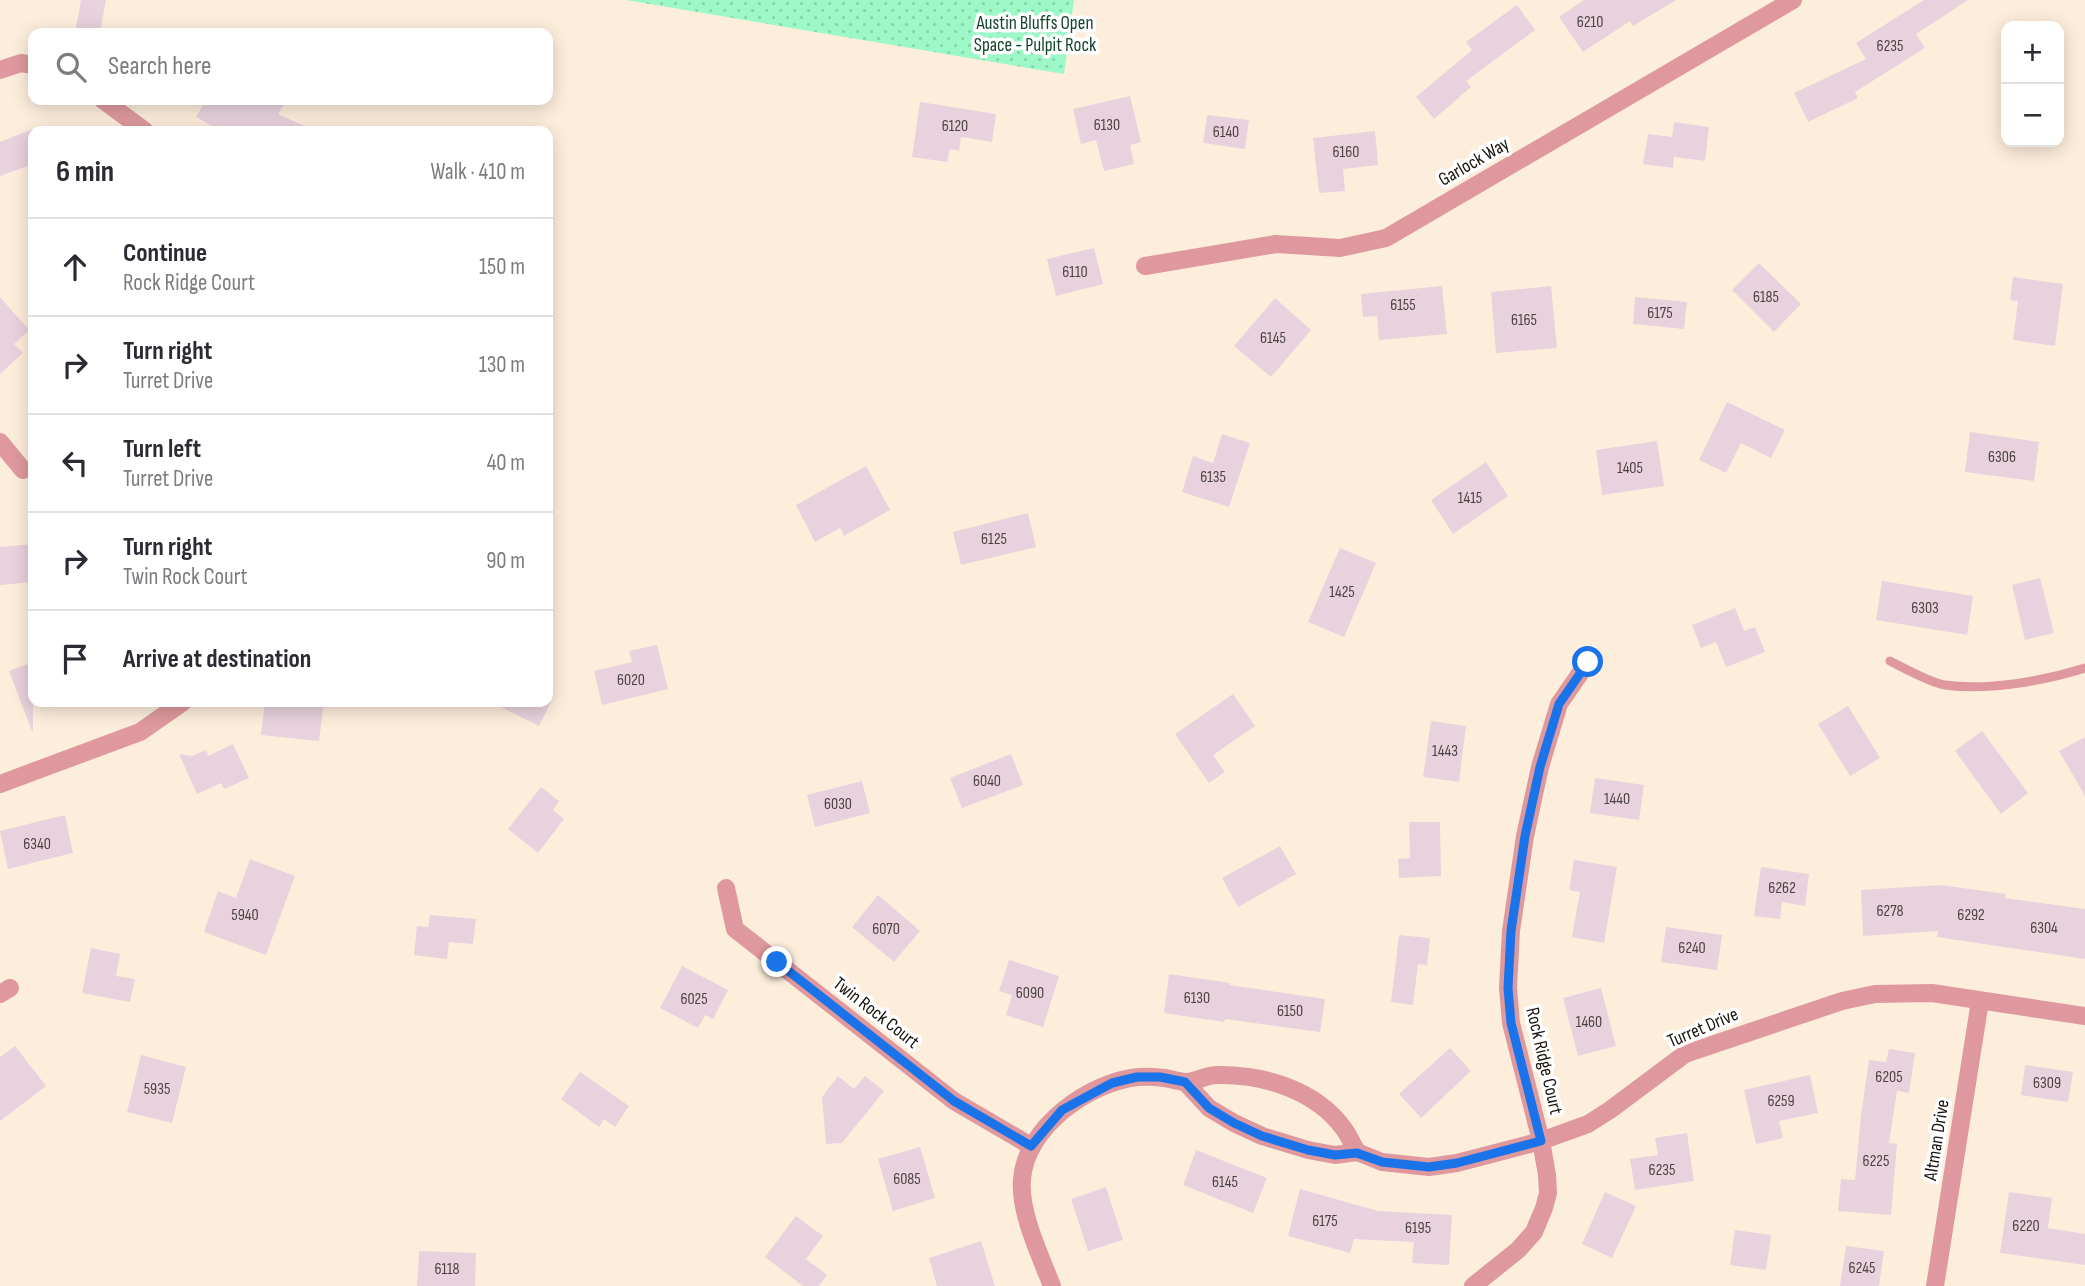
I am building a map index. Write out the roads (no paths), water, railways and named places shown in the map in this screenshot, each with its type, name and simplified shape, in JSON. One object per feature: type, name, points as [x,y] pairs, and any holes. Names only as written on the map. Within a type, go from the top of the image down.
[{"type":"street","name":"Garlock Way","points":[[1145,266],[1276,244],[1340,248],[1386,237],[1793,0]]},
{"type":"street","points":[[0,70],[21,63],[28,64]]},
{"type":"street","points":[[110,105],[138,126]]},
{"type":"street","points":[[0,442],[23,470]]},
{"type":"street","name":"Rock Ridge Court","points":[[1474,1286],[1518,1250],[1534,1231],[1548,1193],[1541,1141],[1511,1023],[1508,988],[1511,931],[1525,836],[1540,767],[1559,704],[1588,662]]},
{"type":"street","points":[[0,784],[140,732],[176,707]]},
{"type":"street","name":"Twin Rock Court","points":[[726,888],[735,929],[954,1101],[1031,1146]]},
{"type":"street","name":"Turret Drive","points":[[1185,1082],[1209,1108],[1262,1136],[1308,1150],[1335,1155],[1357,1153],[1382,1162],[1429,1167],[1457,1163],[1541,1141],[1588,1124],[1685,1054],[1842,1001],[1875,994],[1932,993],[2085,1016]]},
{"type":"street","name":"Altman Drive","points":[[1935,1286],[1980,1000]]},
{"type":"street","points":[[1052,1286],[1023,1202],[1022,1177],[1031,1146],[1062,1110],[1112,1083],[1137,1077],[1160,1077],[1185,1082],[1214,1075],[1276,1083],[1307,1096],[1328,1111],[1345,1130],[1357,1153]]},
{"type":"lane","points":[[1890,661],[1943,685],[1993,686],[2060,676],[2085,667]]},
{"type":"park label","name":"Austin Bluffs Open Space - Pulpit Rock","points":[[1035,34]]}]
